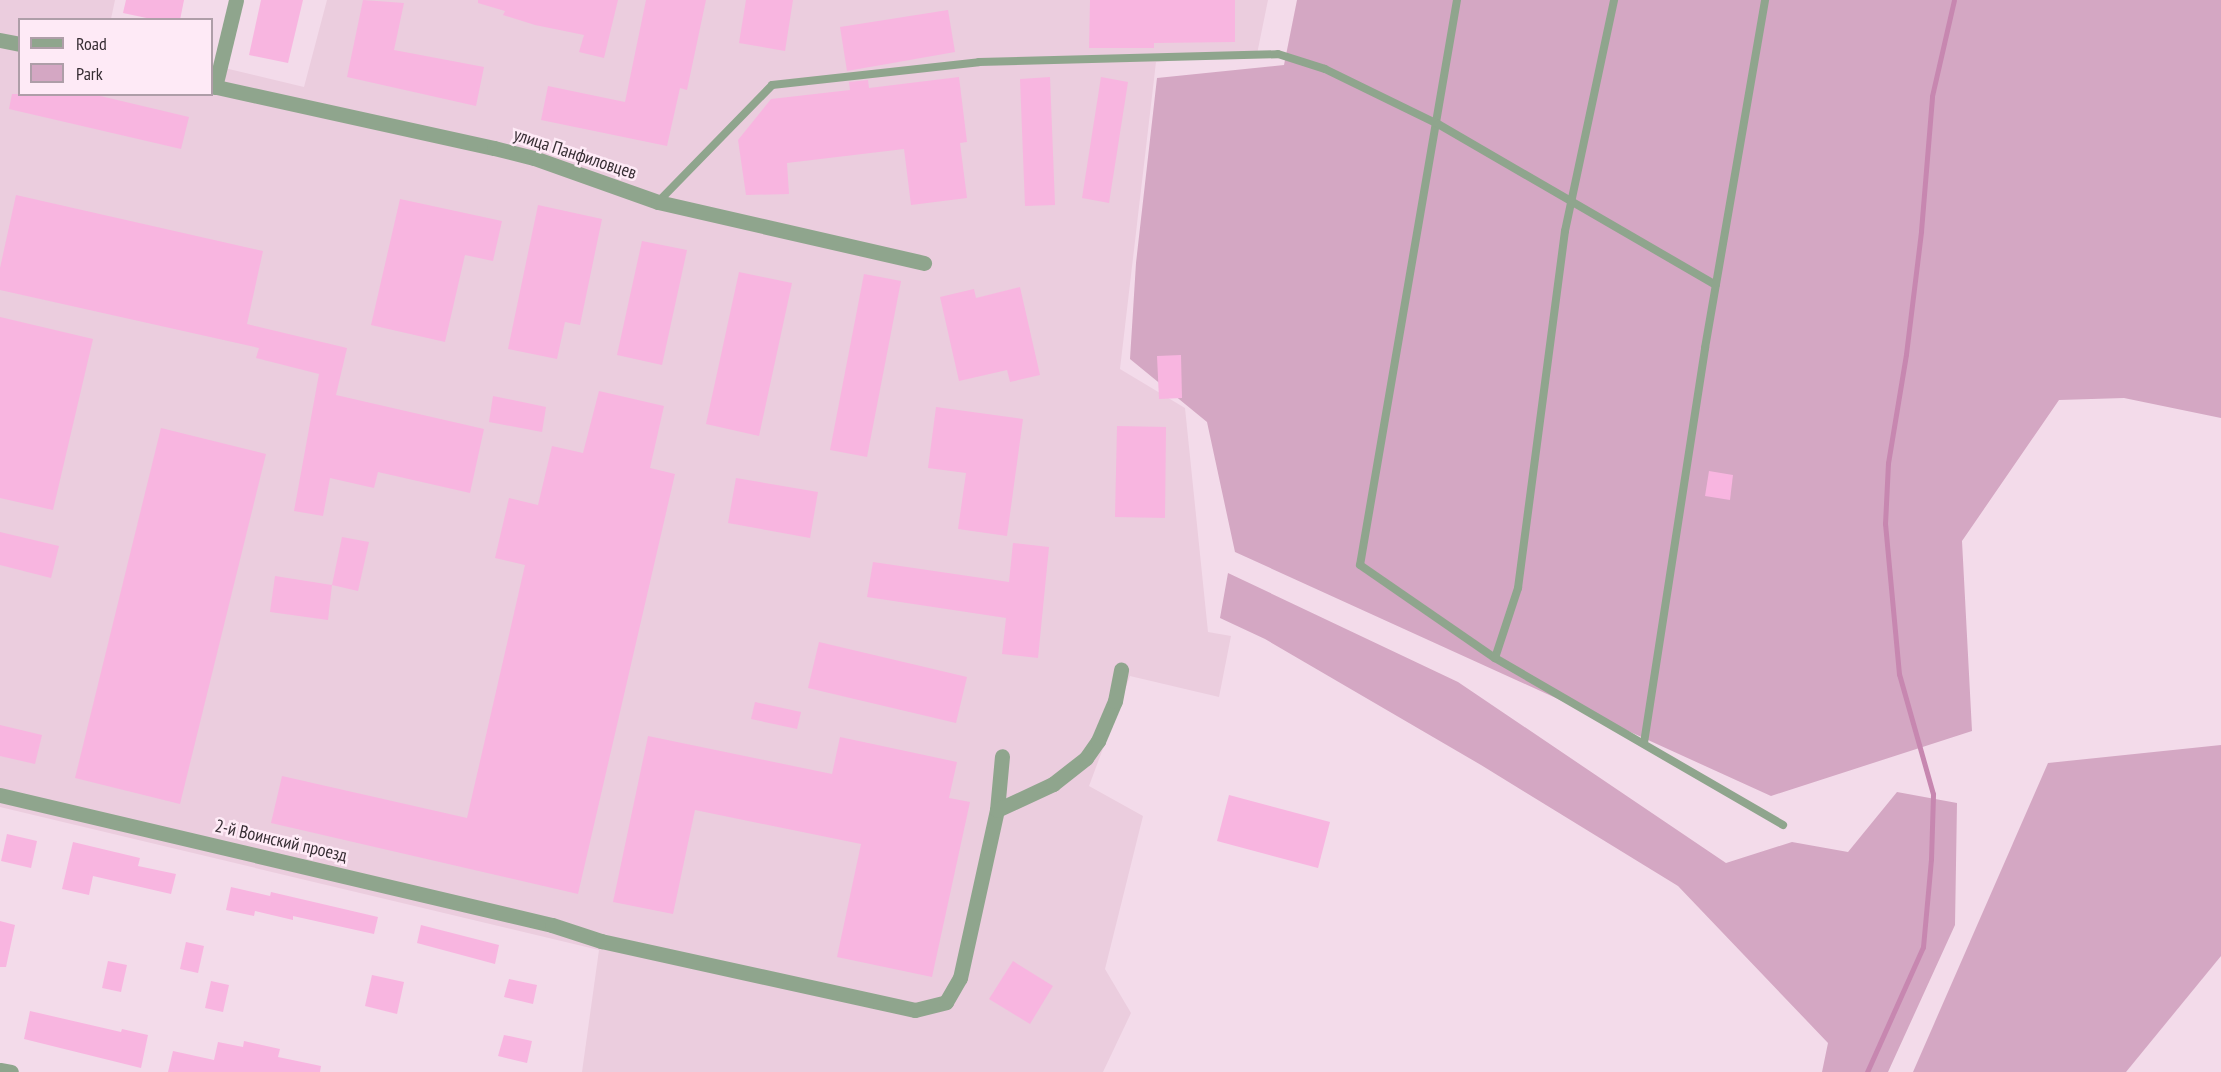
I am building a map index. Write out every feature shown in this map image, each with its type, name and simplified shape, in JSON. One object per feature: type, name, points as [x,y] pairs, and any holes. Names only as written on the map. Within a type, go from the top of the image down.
[{"type":"street","points":[[213,87],[236,0]]},
{"type":"street","points":[[0,40],[18,44]]},
{"type":"street","name":"улица Панфиловцев","points":[[213,87],[534,158],[658,202],[924,263]]},
{"type":"street","points":[[997,810],[1053,784],[1086,758],[1098,741],[1115,701],[1121,670]]},
{"type":"street","name":"2-й Воинский проезд","points":[[0,795],[552,925],[601,941],[915,1011],[946,1002],[960,978],[997,810],[1002,756]]},
{"type":"street","points":[[0,1070],[11,1072]]},
{"type":"lane","points":[[1457,0],[1438,124],[1360,565],[1495,658],[1782,825]]},
{"type":"lane","points":[[1495,658],[1518,588],[1571,202],[1614,0]]},
{"type":"lane","points":[[1644,743],[1716,285],[1765,0]]},
{"type":"lane","points":[[658,202],[772,85],[979,62],[1278,54],[1325,69],[1438,124],[1716,285]]},
{"type":"shaded area","points":[[0,0],[115,0],[111,18],[18,18],[18,96],[213,96],[213,65],[304,87],[327,0],[1268,0],[1257,54],[1156,62],[1120,369],[1185,408],[1208,632],[1231,636],[1219,697],[1130,676],[1089,786],[1143,816],[1105,969],[1131,1013],[1103,1072],[582,1072],[599,950],[0,807]]},
{"type":"green space","points":[[1297,0],[2221,0],[2221,418],[2124,398],[2059,400],[1962,541],[1972,731],[1771,796],[1235,552],[1207,422],[1130,359],[1136,263],[1157,78],[1284,65]]},
{"type":"green space","points":[[1228,573],[1458,682],[1726,863],[1792,842],[1848,852],[1897,792],[1957,803],[1955,925],[1888,1072],[1822,1072],[1828,1043],[1678,886],[1481,765],[1265,639],[1220,618]]},
{"type":"green space","points":[[2221,745],[2221,956],[2126,1072],[1913,1072],[2048,763]]},
{"type":"building","points":[[126,0],[184,0],[180,18],[147,18],[123,13]]},
{"type":"building","points":[[261,0],[303,0],[288,63],[249,55]]},
{"type":"building","points":[[363,0],[404,3],[394,50],[484,67],[476,106],[347,77]]},
{"type":"building","points":[[478,0],[618,0],[604,58],[579,52],[584,35],[535,25],[503,15],[505,11],[478,3]]},
{"type":"building","points":[[646,0],[706,0],[687,90],[680,88],[667,146],[541,120],[548,86],[625,102]]},
{"type":"building","points":[[746,0],[793,0],[785,51],[739,43]]},
{"type":"building","points":[[1090,0],[1235,0],[1235,42],[1154,43],[1154,48],[1089,48]]},
{"type":"building","points":[[948,10],[955,52],[847,71],[840,27]]},
{"type":"building","points":[[959,77],[967,142],[960,143],[967,198],[911,205],[904,149],[787,163],[789,194],[746,195],[738,140],[771,99],[850,90],[849,82],[868,80],[869,88]]},
{"type":"building","points":[[1050,77],[1055,205],[1025,206],[1020,79]]},
{"type":"building","points":[[1101,77],[1128,82],[1109,203],[1082,198]]},
{"type":"building","points":[[12,94],[18,94],[18,96],[100,96],[189,117],[181,149],[9,109]]},
{"type":"building","points":[[16,195],[263,251],[247,324],[347,348],[336,395],[484,429],[470,493],[378,472],[374,488],[330,478],[323,516],[294,511],[319,374],[256,358],[259,348],[0,290],[0,268]]},
{"type":"building","points":[[400,199],[502,221],[493,261],[465,255],[445,342],[371,325]]},
{"type":"building","points":[[538,205],[602,219],[580,325],[565,322],[557,359],[508,349]]},
{"type":"building","points":[[642,241],[687,250],[662,365],[617,355]]},
{"type":"building","points":[[739,272],[792,283],[759,436],[706,424]]},
{"type":"building","points":[[864,274],[901,281],[867,457],[830,450]]},
{"type":"building","points":[[1020,287],[1040,375],[1010,382],[1007,370],[959,381],[940,297],[974,289],[976,298]]},
{"type":"building","points":[[0,317],[93,339],[53,510],[0,498]]},
{"type":"building","points":[[1181,355],[1182,398],[1159,399],[1157,356]]},
{"type":"building","points":[[599,391],[664,406],[650,468],[675,474],[578,894],[271,823],[282,776],[467,818],[525,565],[495,558],[509,498],[538,505],[552,446],[583,453]]},
{"type":"building","points":[[493,396],[546,407],[542,432],[489,422]]},
{"type":"building","points":[[936,407],[1023,419],[1007,536],[958,529],[966,473],[928,468]]},
{"type":"building","points":[[1117,426],[1166,427],[1165,518],[1115,517]]},
{"type":"building","points":[[161,428],[266,454],[180,804],[75,778]]},
{"type":"building","points":[[1709,471],[1733,475],[1730,500],[1705,496]]},
{"type":"building","points":[[736,478],[818,492],[810,538],[728,523]]},
{"type":"building","points":[[0,532],[59,546],[51,578],[0,565]]},
{"type":"building","points":[[342,537],[369,542],[358,591],[332,585]]},
{"type":"building","points":[[1013,543],[1049,547],[1038,658],[1002,654],[1006,618],[867,597],[873,562],[1009,582]]},
{"type":"building","points":[[275,576],[332,585],[328,620],[270,612]]},
{"type":"building","points":[[819,642],[967,677],[956,723],[808,688]]},
{"type":"building","points":[[755,702],[801,712],[797,729],[751,719]]},
{"type":"building","points":[[0,725],[42,735],[35,764],[0,756]]},
{"type":"building","points":[[648,736],[832,774],[840,737],[957,762],[949,798],[970,802],[932,977],[837,957],[861,844],[695,810],[673,914],[613,902]]},
{"type":"building","points":[[1229,795],[1330,822],[1318,868],[1217,841]]},
{"type":"building","points":[[7,834],[37,841],[31,868],[1,861]]},
{"type":"building","points":[[73,842],[140,858],[138,866],[176,874],[171,894],[93,876],[89,895],[62,889]]},
{"type":"building","points":[[231,887],[270,896],[271,892],[378,917],[374,934],[293,916],[293,920],[255,911],[254,916],[226,910]]},
{"type":"building","points":[[0,921],[15,925],[6,967],[0,967]]},
{"type":"building","points":[[421,925],[499,945],[495,964],[417,943]]},
{"type":"building","points":[[186,942],[204,946],[198,973],[180,969]]},
{"type":"building","points":[[108,961],[127,965],[121,992],[102,988]]},
{"type":"building","points":[[1013,961],[1053,986],[1030,1024],[989,999]]},
{"type":"building","points":[[372,975],[404,982],[397,1014],[365,1006]]},
{"type":"building","points":[[509,979],[537,985],[533,1004],[504,997]]},
{"type":"building","points":[[211,981],[229,985],[223,1012],[205,1008]]},
{"type":"building","points":[[30,1011],[121,1032],[122,1029],[148,1035],[141,1068],[24,1039]]},
{"type":"building","points":[[504,1035],[532,1041],[527,1063],[498,1056]]},
{"type":"building","points":[[244,1041],[280,1049],[278,1057],[321,1066],[320,1072],[168,1072],[173,1051],[214,1060],[218,1042],[243,1047]]},
{"type":"waterway","points":[[1867,1072],[1923,947],[1931,859],[1933,794],[1899,674],[1885,524],[1888,463],[1906,354],[1921,231],[1932,96],[1954,0]]}]
